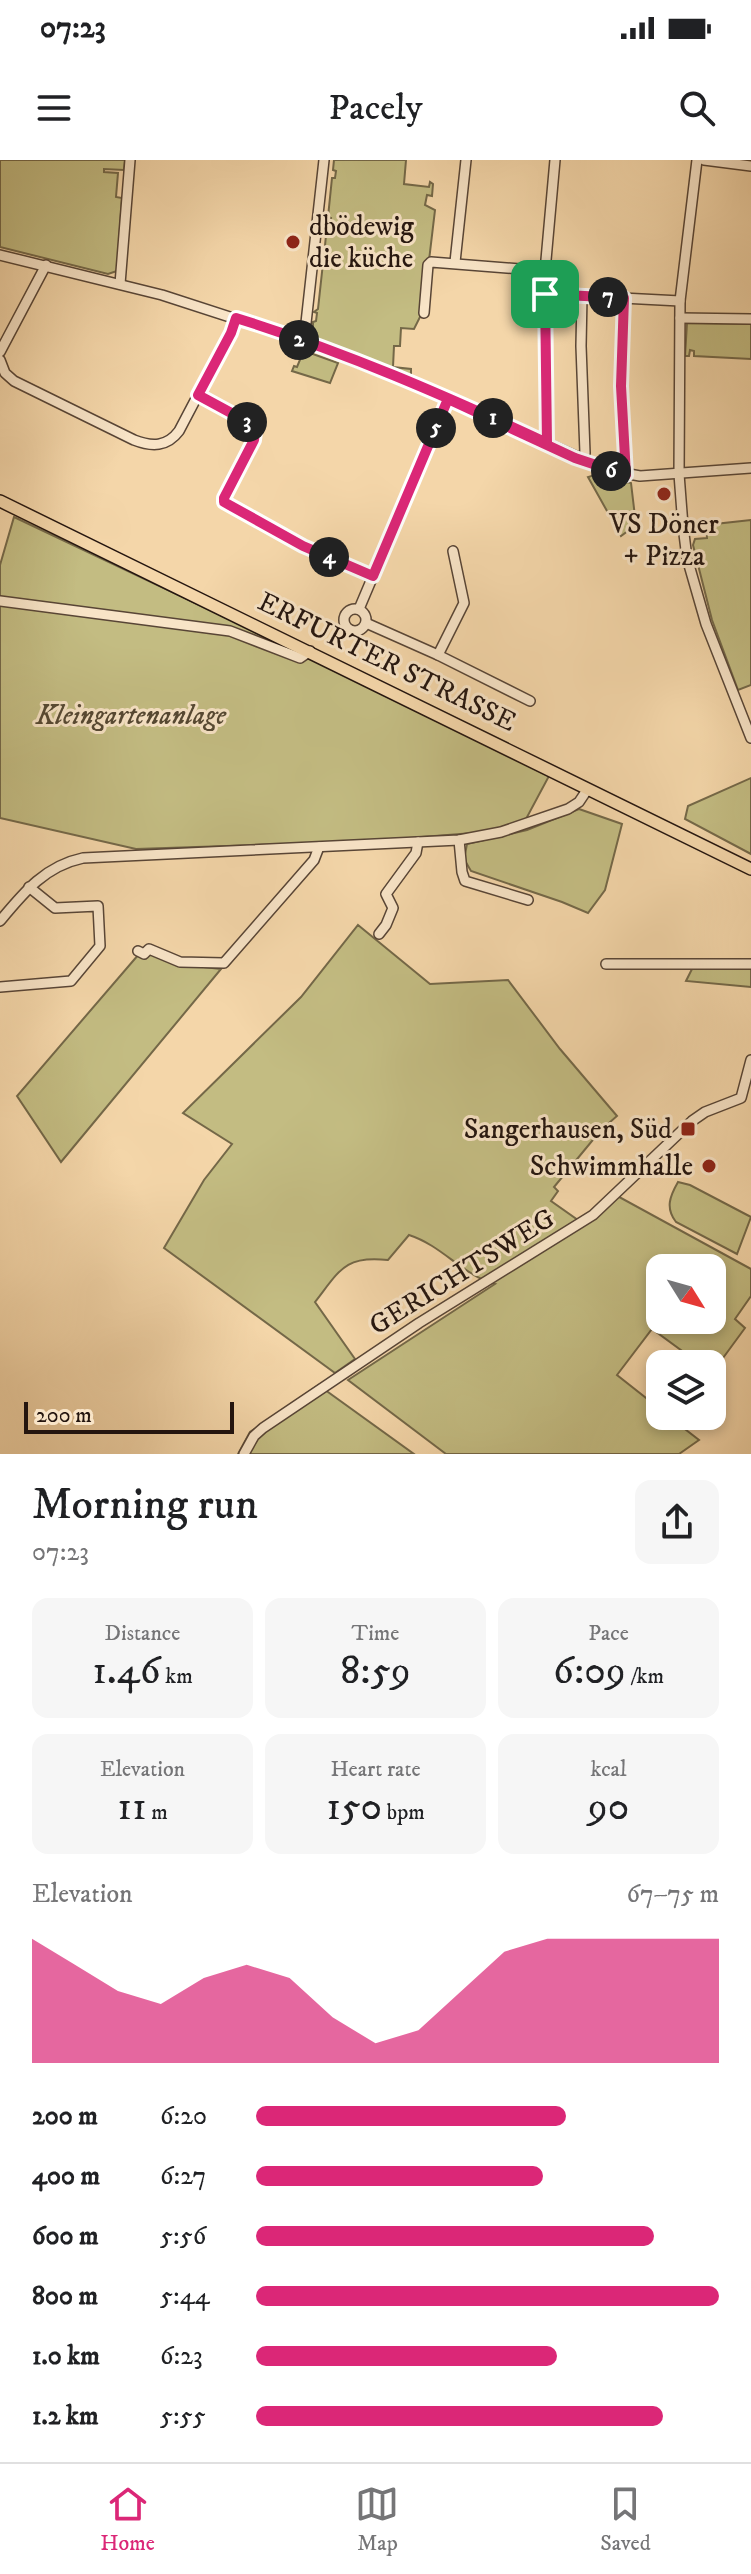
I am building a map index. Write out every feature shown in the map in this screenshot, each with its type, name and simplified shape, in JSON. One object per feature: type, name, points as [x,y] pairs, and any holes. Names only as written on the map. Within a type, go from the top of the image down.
[{"type":"main road","name":"ERFURTER STRASSE","points":[[0,501],[751,869]]},
{"type":"street","points":[[120,284],[130,160]]},
{"type":"street","points":[[304,341],[324,160]]},
{"type":"street","points":[[455,262],[466,160]]},
{"type":"street","points":[[547,443],[545,271],[555,160]]},
{"type":"street","points":[[697,160],[680,301],[679,474],[687,558],[706,624],[751,738]]},
{"type":"street","points":[[704,160],[751,166]]},
{"type":"street","points":[[0,255],[120,284],[304,341],[448,399],[582,461],[626,475],[751,468]]},
{"type":"street","points":[[424,313],[428,265],[431,262],[545,271]]},
{"type":"street","points":[[0,352],[46,265]]},
{"type":"street","points":[[545,294],[680,301]]},
{"type":"street","points":[[582,296],[585,453],[582,461]]},
{"type":"street","points":[[624,298],[621,386],[626,475]]},
{"type":"street","points":[[0,360],[5,373],[14,381],[147,445],[162,444],[175,436],[231,333],[236,318]]},
{"type":"street","points":[[680,318],[751,319]]},
{"type":"street","points":[[198,395],[246,421],[255,432],[254,440],[223,501],[303,546],[373,576]]},
{"type":"street","points":[[359,609],[448,399]]},
{"type":"street","points":[[438,655],[464,603],[453,551]]},
{"type":"street","points":[[0,601],[230,631],[300,658],[310,651]]},
{"type":"street","points":[[352,609],[359,609],[366,623],[356,632],[345,627],[343,619],[352,609]]},
{"type":"street","points":[[366,623],[530,701]]},
{"type":"street","points":[[0,921],[29,887],[46,873],[75,860],[144,854],[459,840],[501,832],[563,811],[579,802],[587,790]]},
{"type":"street","points":[[459,840],[465,881],[528,900]]},
{"type":"street","points":[[379,934],[393,908],[386,894],[416,853],[418,842]]},
{"type":"street","points":[[138,951],[144,954],[149,949],[155,950],[180,962],[224,963],[314,860],[319,847]]},
{"type":"street","points":[[0,987],[71,981],[100,946],[98,906],[55,908],[29,887]]},
{"type":"street","points":[[606,964],[751,964]]},
{"type":"street","name":"GERICHTSWEG","points":[[244,1454],[254,1436],[263,1428],[419,1323],[581,1223],[692,1121],[741,1098],[751,1060]]},
{"type":"green space","points":[[0,160],[125,160],[124,170],[104,169],[104,172],[118,173],[116,197],[122,198],[117,271],[108,274],[0,247]]},
{"type":"green space","points":[[334,160],[406,160],[404,184],[429,187],[430,182],[433,184],[432,196],[427,195],[425,205],[435,210],[423,311],[414,329],[401,328],[400,346],[394,346],[393,367],[411,369],[411,376],[317,339],[313,334],[317,313],[314,312],[318,309],[323,263],[326,263],[327,256],[324,256],[327,225],[330,225],[331,218],[328,217],[332,178],[335,178],[336,171],[333,170]]},
{"type":"green space","points":[[687,323],[751,324],[751,359],[694,356],[694,351],[690,350],[689,356],[685,356]]},
{"type":"green space","points":[[299,349],[338,363],[330,383],[292,371],[302,355],[297,353]]},
{"type":"green space","points":[[595,475],[631,483],[636,525],[621,536],[588,477]]},
{"type":"green space","name":"Kleingartenanlage","points":[[14,517],[311,658],[549,776],[526,819],[486,832],[370,841],[136,849],[0,818],[0,565]]},
{"type":"green space","points":[[751,520],[751,685],[738,690],[712,620],[693,545],[695,539],[707,538],[706,525]]},
{"type":"green space","points":[[751,778],[751,854],[685,819],[688,806]]},
{"type":"green space","points":[[579,809],[622,824],[605,890],[588,913],[471,871],[464,859],[467,844],[527,830]]},
{"type":"green space","points":[[358,925],[430,984],[508,980],[560,1049],[617,1116],[601,1130],[554,1187],[558,1191],[551,1201],[578,1220],[612,1193],[724,1254],[646,1254],[648,1334],[617,1375],[646,1398],[646,1430],[686,1430],[699,1440],[679,1454],[446,1454],[348,1380],[495,1284],[472,1274],[432,1246],[409,1235],[388,1260],[362,1260],[345,1267],[315,1302],[355,1359],[335,1373],[164,1248],[204,1180],[232,1144],[183,1113],[301,997]]},
{"type":"green space","points":[[151,952],[177,964],[221,969],[61,1162],[17,1096],[139,954]]},
{"type":"green space","points":[[751,968],[751,987],[686,981],[692,969]]},
{"type":"green space","points":[[678,1182],[690,1185],[751,1217],[737,1254],[676,1222],[670,1202]]},
{"type":"green space","points":[[726,1255],[751,1269],[751,1296],[735,1319],[745,1328],[726,1354],[726,1350],[681,1350],[659,1334],[726,1334]]},
{"type":"green space","points":[[320,1384],[414,1454],[238,1454],[250,1432]]},
{"type":"place","name":"dbödewig die küche","points":[[293,242]]},
{"type":"place","name":"VS Döner + Pizza","points":[[664,494]]},
{"type":"place","name":"Sangerhausen, Süd","points":[[688,1129]]},
{"type":"place","name":"Schwimmhalle","points":[[709,1166]]},
{"type":"route","points":[[545,294],[624,298],[621,386],[626,475],[575,458],[448,399],[373,576],[303,546],[224,502],[255,432],[246,421],[198,395],[236,318],[377,369],[496,419],[547,443],[545,294]]}]
